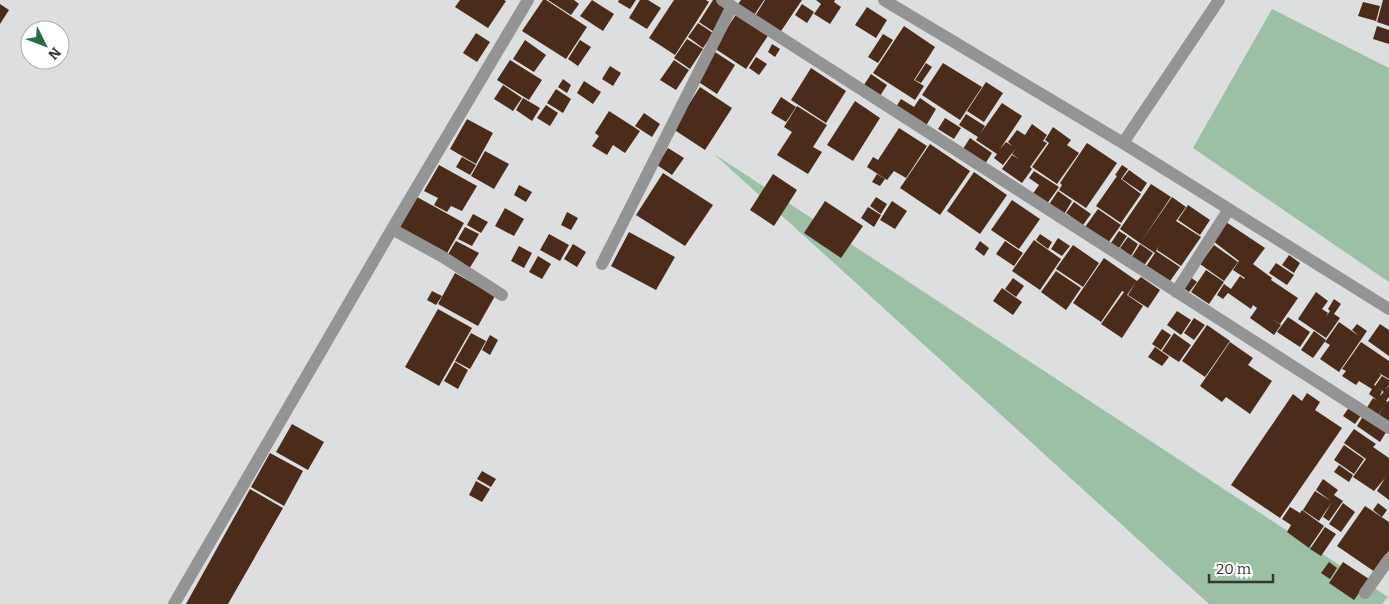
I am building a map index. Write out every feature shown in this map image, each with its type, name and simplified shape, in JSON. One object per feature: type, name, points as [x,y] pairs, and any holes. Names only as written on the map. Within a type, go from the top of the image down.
[{"type":"street","points":[[884,0],[1123,143],[1389,310]]},
{"type":"street","points":[[1123,143],[1219,0]]},
{"type":"street","points":[[174,604],[527,1]]},
{"type":"street","points":[[602,264],[668,137],[727,3],[1389,428]]},
{"type":"street","points":[[1176,292],[1229,209]]},
{"type":"street","points":[[392,229],[443,257],[502,295]]},
{"type":"street","points":[[1365,593],[1389,559]]},
{"type":"green space","points":[[1272,9],[1389,68],[1389,282],[1193,148]]},
{"type":"green space","points":[[714,154],[1388,597],[1382,604],[1209,604]]},
{"type":"building","points":[[460,0],[506,1],[488,28],[455,7]]},
{"type":"building","points":[[543,0],[546,0],[587,27],[566,59],[522,31]]},
{"type":"building","points":[[548,0],[574,0],[579,4],[571,15]]},
{"type":"building","points":[[592,0],[614,14],[603,31],[580,16]]},
{"type":"building","points":[[619,0],[636,0],[630,9],[618,2]]},
{"type":"building","points":[[640,0],[648,0],[661,8],[647,29],[629,18]]},
{"type":"building","points":[[674,0],[706,0],[709,2],[675,55],[649,38]]},
{"type":"building","points":[[713,0],[719,0],[730,7],[714,32],[699,22]]},
{"type":"building","points":[[741,0],[764,0],[753,17],[736,7]]},
{"type":"building","points":[[765,0],[802,0],[779,34],[754,18]]},
{"type":"building","points":[[816,0],[835,0],[834,2],[841,7],[830,24],[814,14],[821,4]]},
{"type":"building","points":[[1383,0],[1389,0],[1389,26],[1377,22]]},
{"type":"building","points":[[1363,2],[1380,6],[1376,21],[1358,16]]},
{"type":"building","points":[[0,4],[9,10],[0,24]]},
{"type":"building","points":[[802,4],[814,12],[807,23],[795,15]]},
{"type":"building","points":[[867,7],[887,20],[876,38],[855,25]]},
{"type":"building","points":[[737,13],[769,34],[746,69],[714,48]]},
{"type":"building","points":[[698,23],[713,33],[703,48],[688,37]]},
{"type":"building","points":[[904,26],[935,47],[914,80],[924,86],[915,100],[873,73]]},
{"type":"building","points":[[1377,26],[1389,30],[1389,44],[1373,39]]},
{"type":"building","points":[[476,33],[490,42],[477,62],[463,53]]},
{"type":"building","points":[[883,34],[893,40],[878,63],[868,57]]},
{"type":"building","points":[[687,39],[703,49],[690,69],[674,58]]},
{"type":"building","points":[[525,40],[546,55],[534,72],[513,59]]},
{"type":"building","points":[[580,40],[591,47],[578,66],[568,59]]},
{"type":"building","points":[[772,44],[780,49],[775,57],[768,52]]},
{"type":"building","points":[[715,52],[735,65],[717,94],[697,81]]},
{"type":"building","points":[[756,57],[767,64],[759,75],[749,68]]},
{"type":"building","points":[[510,60],[542,80],[529,100],[497,80]]},
{"type":"building","points":[[674,60],[689,70],[676,90],[660,80]]},
{"type":"building","points":[[926,63],[932,67],[921,83],[915,80]]},
{"type":"building","points":[[943,63],[982,87],[960,120],[922,95]]},
{"type":"building","points":[[610,66],[621,73],[613,86],[602,79]]},
{"type":"building","points":[[811,68],[846,91],[826,123],[791,100]]},
{"type":"building","points":[[871,74],[887,85],[878,99],[862,88]]},
{"type":"building","points":[[563,79],[571,85],[567,93],[558,87]]},
{"type":"building","points":[[584,81],[601,92],[593,104],[577,93]]},
{"type":"building","points":[[986,82],[1003,93],[984,122],[967,111]]},
{"type":"building","points":[[503,85],[522,98],[513,111],[494,99]]},
{"type":"building","points":[[700,87],[732,108],[705,150],[673,129]]},
{"type":"building","points":[[556,89],[571,99],[563,113],[547,103]]},
{"type":"building","points":[[781,97],[796,107],[786,122],[771,113]]},
{"type":"building","points":[[523,98],[540,108],[532,121],[516,110]]},
{"type":"building","points":[[920,98],[936,109],[924,129],[894,110],[901,99],[914,107]]},
{"type":"building","points":[[855,101],[880,118],[853,161],[827,145]]},
{"type":"building","points":[[1002,103],[1022,116],[1000,149],[1006,142],[1012,146],[1008,142],[1017,130],[1025,135],[1032,124],[1047,135],[1043,141],[1047,143],[1030,167],[1032,169],[1022,183],[1002,169],[1012,155],[1019,159],[1012,154],[1016,148],[1003,165],[994,158],[997,154],[976,140],[978,137],[959,125],[966,114],[985,126],[980,134]]},
{"type":"building","points":[[546,105],[558,113],[550,126],[537,118]]},
{"type":"building","points":[[797,106],[827,125],[813,147],[822,152],[808,174],[777,155],[792,132],[784,127]]},
{"type":"building","points":[[609,111],[640,131],[625,153],[613,145],[607,155],[592,146],[599,136],[595,133]]},
{"type":"building","points":[[644,113],[660,124],[652,137],[635,126]]},
{"type":"building","points":[[945,118],[961,128],[954,139],[938,129]]},
{"type":"building","points":[[467,119],[493,133],[476,164],[450,149]]},
{"type":"building","points":[[1053,127],[1071,140],[1067,145],[1079,153],[1057,184],[1032,167],[1049,143],[1045,140]]},
{"type":"building","points":[[899,128],[927,146],[906,178],[894,171],[887,180],[867,167],[873,157],[878,160]]},
{"type":"building","points":[[970,138],[992,153],[983,167],[961,152]]},
{"type":"building","points":[[1087,143],[1117,163],[1086,208],[1059,190],[1062,185],[1060,183]]},
{"type":"building","points":[[930,144],[970,171],[940,215],[900,188]]},
{"type":"building","points":[[668,148],[684,158],[672,175],[657,165]]},
{"type":"building","points":[[485,151],[509,164],[494,189],[471,176]]},
{"type":"building","points":[[462,157],[476,165],[470,175],[456,167]]},
{"type":"building","points":[[439,165],[477,186],[462,211],[451,206],[447,212],[434,205],[438,198],[424,191]]},
{"type":"building","points":[[1122,165],[1128,169],[1121,179],[1141,194],[1121,223],[1096,206],[1117,176],[1115,175]]},
{"type":"building","points":[[1129,170],[1147,183],[1141,192],[1122,179]]},
{"type":"building","points":[[1034,171],[1059,187],[1046,205],[1032,195],[1039,185],[1029,178]]},
{"type":"building","points":[[974,172],[1007,195],[980,234],[947,211]]},
{"type":"building","points":[[663,173],[713,205],[685,246],[636,215]]},
{"type":"building","points":[[773,174],[797,190],[774,226],[750,210]]},
{"type":"building","points":[[877,174],[885,179],[880,186],[872,182]]},
{"type":"building","points":[[1151,184],[1171,197],[1140,243],[1120,229]]},
{"type":"building","points":[[519,185],[532,192],[526,202],[514,195]]},
{"type":"building","points":[[1058,191],[1072,201],[1063,216],[1048,206]]},
{"type":"building","points":[[417,197],[464,223],[446,255],[399,229]]},
{"type":"building","points":[[876,197],[887,204],[881,214],[870,206]]},
{"type":"building","points":[[1172,197],[1186,207],[1176,221],[1201,237],[1181,266],[1157,250],[1159,245],[1156,251],[1180,267],[1168,284],[1145,268],[1155,253],[1140,243]]},
{"type":"building","points":[[1012,200],[1040,219],[1019,249],[991,230]]},
{"type":"building","points":[[825,201],[863,226],[841,258],[804,233]]},
{"type":"building","points":[[892,201],[907,211],[895,229],[880,220]]},
{"type":"building","points":[[1074,202],[1091,214],[1083,225],[1066,213]]},
{"type":"building","points":[[1188,205],[1210,220],[1200,235],[1178,220]]},
{"type":"building","points":[[868,207],[881,215],[874,227],[861,218]]},
{"type":"building","points":[[505,208],[524,219],[514,236],[495,226]]},
{"type":"building","points":[[1098,209],[1121,225],[1108,243],[1085,227]]},
{"type":"building","points":[[567,212],[578,218],[571,230],[561,225]]},
{"type":"building","points":[[473,214],[488,222],[481,233],[467,225]]},
{"type":"building","points":[[1226,222],[1265,248],[1253,264],[1272,278],[1271,280],[1298,298],[1280,324],[1270,318],[1281,325],[1274,335],[1250,318],[1257,308],[1253,305],[1251,309],[1228,293],[1223,299],[1217,295],[1224,284],[1231,289],[1240,276],[1245,278],[1233,270],[1239,261],[1213,241]]},
{"type":"building","points":[[465,227],[479,234],[472,246],[458,239]]},
{"type":"building","points":[[1119,231],[1127,236],[1119,248],[1111,243]]},
{"type":"building","points":[[629,232],[675,257],[656,290],[611,266]]},
{"type":"building","points":[[549,234],[569,245],[560,261],[540,250]]},
{"type":"building","points":[[1040,234],[1052,242],[1048,249],[1036,240]]},
{"type":"building","points":[[1128,237],[1138,244],[1131,256],[1120,248]]},
{"type":"building","points":[[1058,238],[1070,246],[1062,256],[1051,249]]},
{"type":"building","points":[[1034,240],[1061,259],[1040,290],[1012,271]]},
{"type":"building","points":[[456,241],[479,253],[469,269],[447,256]]},
{"type":"building","points":[[980,241],[989,248],[984,256],[975,249]]},
{"type":"building","points":[[1005,241],[1023,253],[1014,266],[996,254]]},
{"type":"building","points":[[573,244],[586,252],[577,267],[564,259]]},
{"type":"building","points":[[1140,244],[1153,253],[1143,267],[1131,258]]},
{"type":"building","points":[[1073,245],[1099,263],[1083,287],[1056,269]]},
{"type":"building","points":[[1214,245],[1238,262],[1224,281],[1200,264]]},
{"type":"building","points":[[519,246],[532,253],[524,268],[511,261]]},
{"type":"building","points":[[1289,255],[1300,263],[1294,273],[1282,265]]},
{"type":"building","points":[[538,256],[551,264],[542,279],[529,272]]},
{"type":"building","points":[[1104,258],[1137,281],[1141,277],[1160,290],[1148,308],[1128,295],[1136,282],[1127,295],[1143,306],[1122,338],[1101,324],[1124,292],[1122,291],[1101,322],[1073,303]]},
{"type":"building","points":[[1276,263],[1294,275],[1287,285],[1269,273]]},
{"type":"building","points":[[1206,270],[1224,282],[1209,304],[1191,292]]},
{"type":"building","points":[[1056,271],[1081,288],[1066,310],[1041,292]]},
{"type":"building","points":[[455,273],[495,296],[478,326],[438,304]]},
{"type":"building","points":[[1189,276],[1197,282],[1189,292],[1182,287]]},
{"type":"building","points":[[1013,278],[1024,286],[1016,297],[1005,289]]},
{"type":"building","points":[[1002,288],[1022,302],[1013,315],[993,301]]},
{"type":"building","points":[[432,291],[442,296],[436,305],[427,300]]},
{"type":"building","points":[[1316,292],[1328,301],[1322,309],[1328,313],[1325,318],[1330,311],[1328,309],[1334,299],[1341,304],[1334,314],[1340,318],[1326,338],[1298,319]]},
{"type":"building","points":[[438,309],[472,328],[439,386],[405,367]]},
{"type":"building","points":[[1177,311],[1191,320],[1181,335],[1167,325]]},
{"type":"building","points":[[1288,317],[1310,332],[1300,347],[1277,332]]},
{"type":"building","points":[[1194,318],[1205,325],[1194,340],[1184,333]]},
{"type":"building","points":[[1339,322],[1359,336],[1352,330],[1357,324],[1367,331],[1339,372],[1320,359],[1330,345],[1325,342]]},
{"type":"building","points":[[1380,324],[1389,330],[1389,356],[1368,341]]},
{"type":"building","points":[[1207,325],[1230,341],[1205,377],[1182,361]]},
{"type":"building","points":[[1162,329],[1171,335],[1161,350],[1152,344]]},
{"type":"building","points":[[1314,331],[1326,340],[1313,358],[1301,350]]},
{"type":"building","points":[[471,333],[486,341],[470,369],[455,361]]},
{"type":"building","points":[[1174,333],[1191,345],[1179,362],[1162,351]]},
{"type":"building","points":[[490,335],[498,340],[490,355],[482,350]]},
{"type":"building","points":[[1230,342],[1253,358],[1248,365],[1272,381],[1250,414],[1226,397],[1222,402],[1200,386]]},
{"type":"building","points":[[1361,342],[1389,361],[1389,379],[1379,373],[1381,375],[1374,385],[1382,391],[1380,396],[1389,386],[1389,397],[1386,401],[1388,402],[1389,400],[1389,424],[1378,416],[1385,404],[1377,417],[1366,409],[1373,398],[1377,400],[1369,394],[1372,389],[1359,381],[1356,385],[1342,376],[1346,371],[1342,369]]},
{"type":"building","points":[[1155,347],[1169,357],[1162,366],[1148,357]]},
{"type":"building","points":[[455,362],[468,370],[458,389],[444,381]]},
{"type":"building","points":[[1382,376],[1389,380],[1389,385],[1384,392],[1375,386]]},
{"type":"building","points":[[1307,393],[1320,402],[1315,410],[1342,428],[1280,518],[1231,485],[1293,394],[1302,401]]},
{"type":"building","points":[[1350,406],[1362,414],[1355,424],[1343,416]]},
{"type":"building","points":[[1365,413],[1388,429],[1380,442],[1357,426]]},
{"type":"building","points":[[292,424],[324,442],[308,470],[276,452]]},
{"type":"building","points":[[1354,429],[1376,444],[1373,447],[1389,458],[1389,500],[1377,491],[1385,478],[1374,491],[1353,477],[1366,459],[1344,443]]},
{"type":"building","points":[[1344,445],[1364,459],[1354,474],[1334,460]]},
{"type":"building","points":[[270,453],[303,471],[284,506],[251,487]]},
{"type":"building","points":[[1339,465],[1353,475],[1349,482],[1334,472]]},
{"type":"building","points":[[482,471],[496,479],[491,487],[477,479]]},
{"type":"building","points":[[1323,479],[1338,490],[1334,495],[1343,501],[1329,521],[1323,517],[1332,502],[1319,521],[1303,510],[1315,491],[1331,501],[1316,490]]},
{"type":"building","points":[[476,481],[490,489],[482,502],[469,495]]},
{"type":"building","points":[[250,489],[283,508],[228,604],[186,604]]},
{"type":"building","points":[[1343,503],[1355,512],[1341,532],[1329,524]]},
{"type":"building","points":[[1378,503],[1387,510],[1382,517],[1373,510]]},
{"type":"building","points":[[1365,506],[1389,522],[1389,551],[1375,572],[1337,546]]},
{"type":"building","points":[[1290,507],[1300,513],[1302,510],[1324,526],[1309,548],[1287,532],[1291,525],[1282,519]]},
{"type":"building","points":[[1325,527],[1336,534],[1321,556],[1310,549]]},
{"type":"building","points":[[1329,562],[1337,568],[1330,579],[1321,573]]},
{"type":"building","points":[[1343,562],[1369,579],[1354,600],[1329,583]]}]
